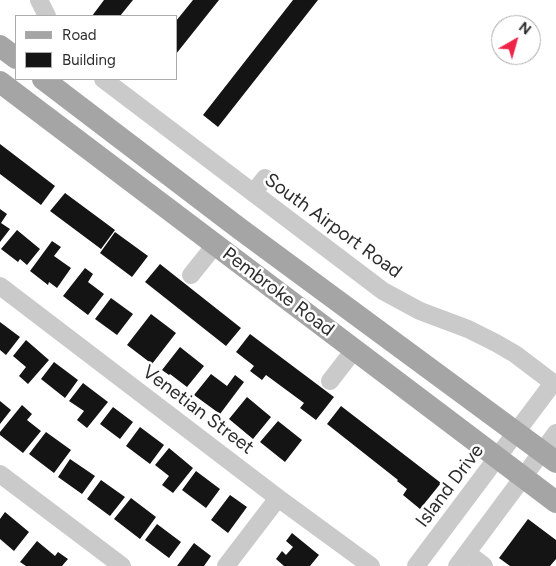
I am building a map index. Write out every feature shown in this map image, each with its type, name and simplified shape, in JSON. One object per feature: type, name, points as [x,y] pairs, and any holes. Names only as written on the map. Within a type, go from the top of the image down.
[{"type":"main road","points":[[0,46],[15,57]]},
{"type":"main road","name":"Pembroke Road","points":[[44,80],[240,229],[549,456]]},
{"type":"main road","name":"Pembroke Road","points":[[0,82],[556,502]]},
{"type":"street","points":[[39,0],[46,15]]},
{"type":"street","name":"South Airport Road","points":[[104,80],[384,291],[420,310],[496,342],[555,384],[517,432]]},
{"type":"street","points":[[252,193],[265,178]]},
{"type":"street","points":[[191,275],[215,245]]},
{"type":"street","name":"Venetian Street","points":[[0,286],[278,498],[371,566]]},
{"type":"street","points":[[330,381],[354,350]]},
{"type":"street","name":"Island Drive","points":[[416,566],[517,432]]},
{"type":"street","points":[[484,566],[462,559],[523,477],[549,456],[556,433]]},
{"type":"street","points":[[0,474],[122,566]]},
{"type":"street","points":[[226,566],[278,498]]},
{"type":"building","points":[[104,0],[133,0],[121,15],[93,15]]},
{"type":"building","points":[[193,0],[219,0],[178,51],[178,19]]},
{"type":"building","points":[[293,0],[318,0],[218,127],[203,115]]},
{"type":"building","points":[[0,144],[55,186],[41,205],[0,174]]},
{"type":"building","points":[[65,193],[115,230],[101,249],[50,211]]},
{"type":"building","points":[[0,209],[7,214],[1,223],[10,229],[0,242]]},
{"type":"building","points":[[17,230],[40,249],[27,265],[20,259],[18,262],[1,249]]},
{"type":"building","points":[[115,232],[148,256],[132,277],[100,253]]},
{"type":"building","points":[[52,241],[61,247],[54,256],[71,268],[57,288],[49,282],[48,285],[30,271]]},
{"type":"building","points":[[160,264],[241,328],[226,346],[145,282]]},
{"type":"building","points":[[85,268],[93,274],[88,282],[104,294],[88,315],[63,296]]},
{"type":"building","points":[[111,298],[133,314],[117,335],[95,319]]},
{"type":"building","points":[[151,314],[176,333],[152,364],[127,345]]},
{"type":"building","points":[[0,322],[20,337],[6,355],[0,350]]},
{"type":"building","points":[[250,334],[334,397],[316,420],[300,408],[304,403],[266,375],[262,380],[250,371],[254,366],[236,352]]},
{"type":"building","points":[[26,340],[49,360],[28,384],[19,376],[26,367],[13,356]]},
{"type":"building","points":[[180,347],[204,366],[187,387],[162,370]]},
{"type":"building","points":[[54,362],[78,380],[65,398],[41,379]]},
{"type":"building","points":[[211,374],[227,386],[235,375],[244,382],[220,414],[194,395]]},
{"type":"building","points":[[83,383],[108,402],[87,428],[77,420],[84,411],[69,401]]},
{"type":"building","points":[[247,397],[271,417],[253,439],[229,419]]},
{"type":"building","points":[[0,401],[11,410],[0,424]]},
{"type":"building","points":[[22,405],[32,414],[27,420],[41,431],[23,453],[0,435],[0,432]]},
{"type":"building","points":[[341,406],[441,483],[420,509],[403,495],[407,489],[398,480],[327,424]]},
{"type":"building","points":[[113,407],[133,422],[120,439],[100,424]]},
{"type":"building","points":[[278,421],[302,440],[285,462],[260,442]]},
{"type":"building","points":[[140,427],[164,445],[150,464],[126,446]]},
{"type":"building","points":[[46,432],[71,450],[54,473],[29,454]]},
{"type":"building","points":[[169,448],[193,468],[173,493],[162,485],[169,476],[155,465]]},
{"type":"building","points":[[70,459],[95,476],[82,494],[58,477]]},
{"type":"building","points":[[196,471],[220,489],[206,508],[182,490]]},
{"type":"building","points":[[101,480],[125,497],[110,516],[87,499]]},
{"type":"building","points":[[230,495],[247,507],[228,533],[211,520]]},
{"type":"building","points":[[131,498],[156,517],[140,539],[114,519]]},
{"type":"building","points":[[5,512],[29,532],[14,551],[0,539],[0,519]]},
{"type":"building","points":[[528,519],[556,540],[556,559],[550,566],[510,566],[499,558]]},
{"type":"building","points":[[157,524],[181,542],[169,558],[145,540]]},
{"type":"building","points":[[292,533],[319,555],[310,566],[284,566],[276,559],[282,551],[286,555],[293,547],[286,541]]},
{"type":"building","points":[[37,541],[55,556],[58,552],[68,559],[62,566],[26,566],[20,562]]},
{"type":"building","points":[[194,543],[211,556],[204,566],[177,566]]}]
